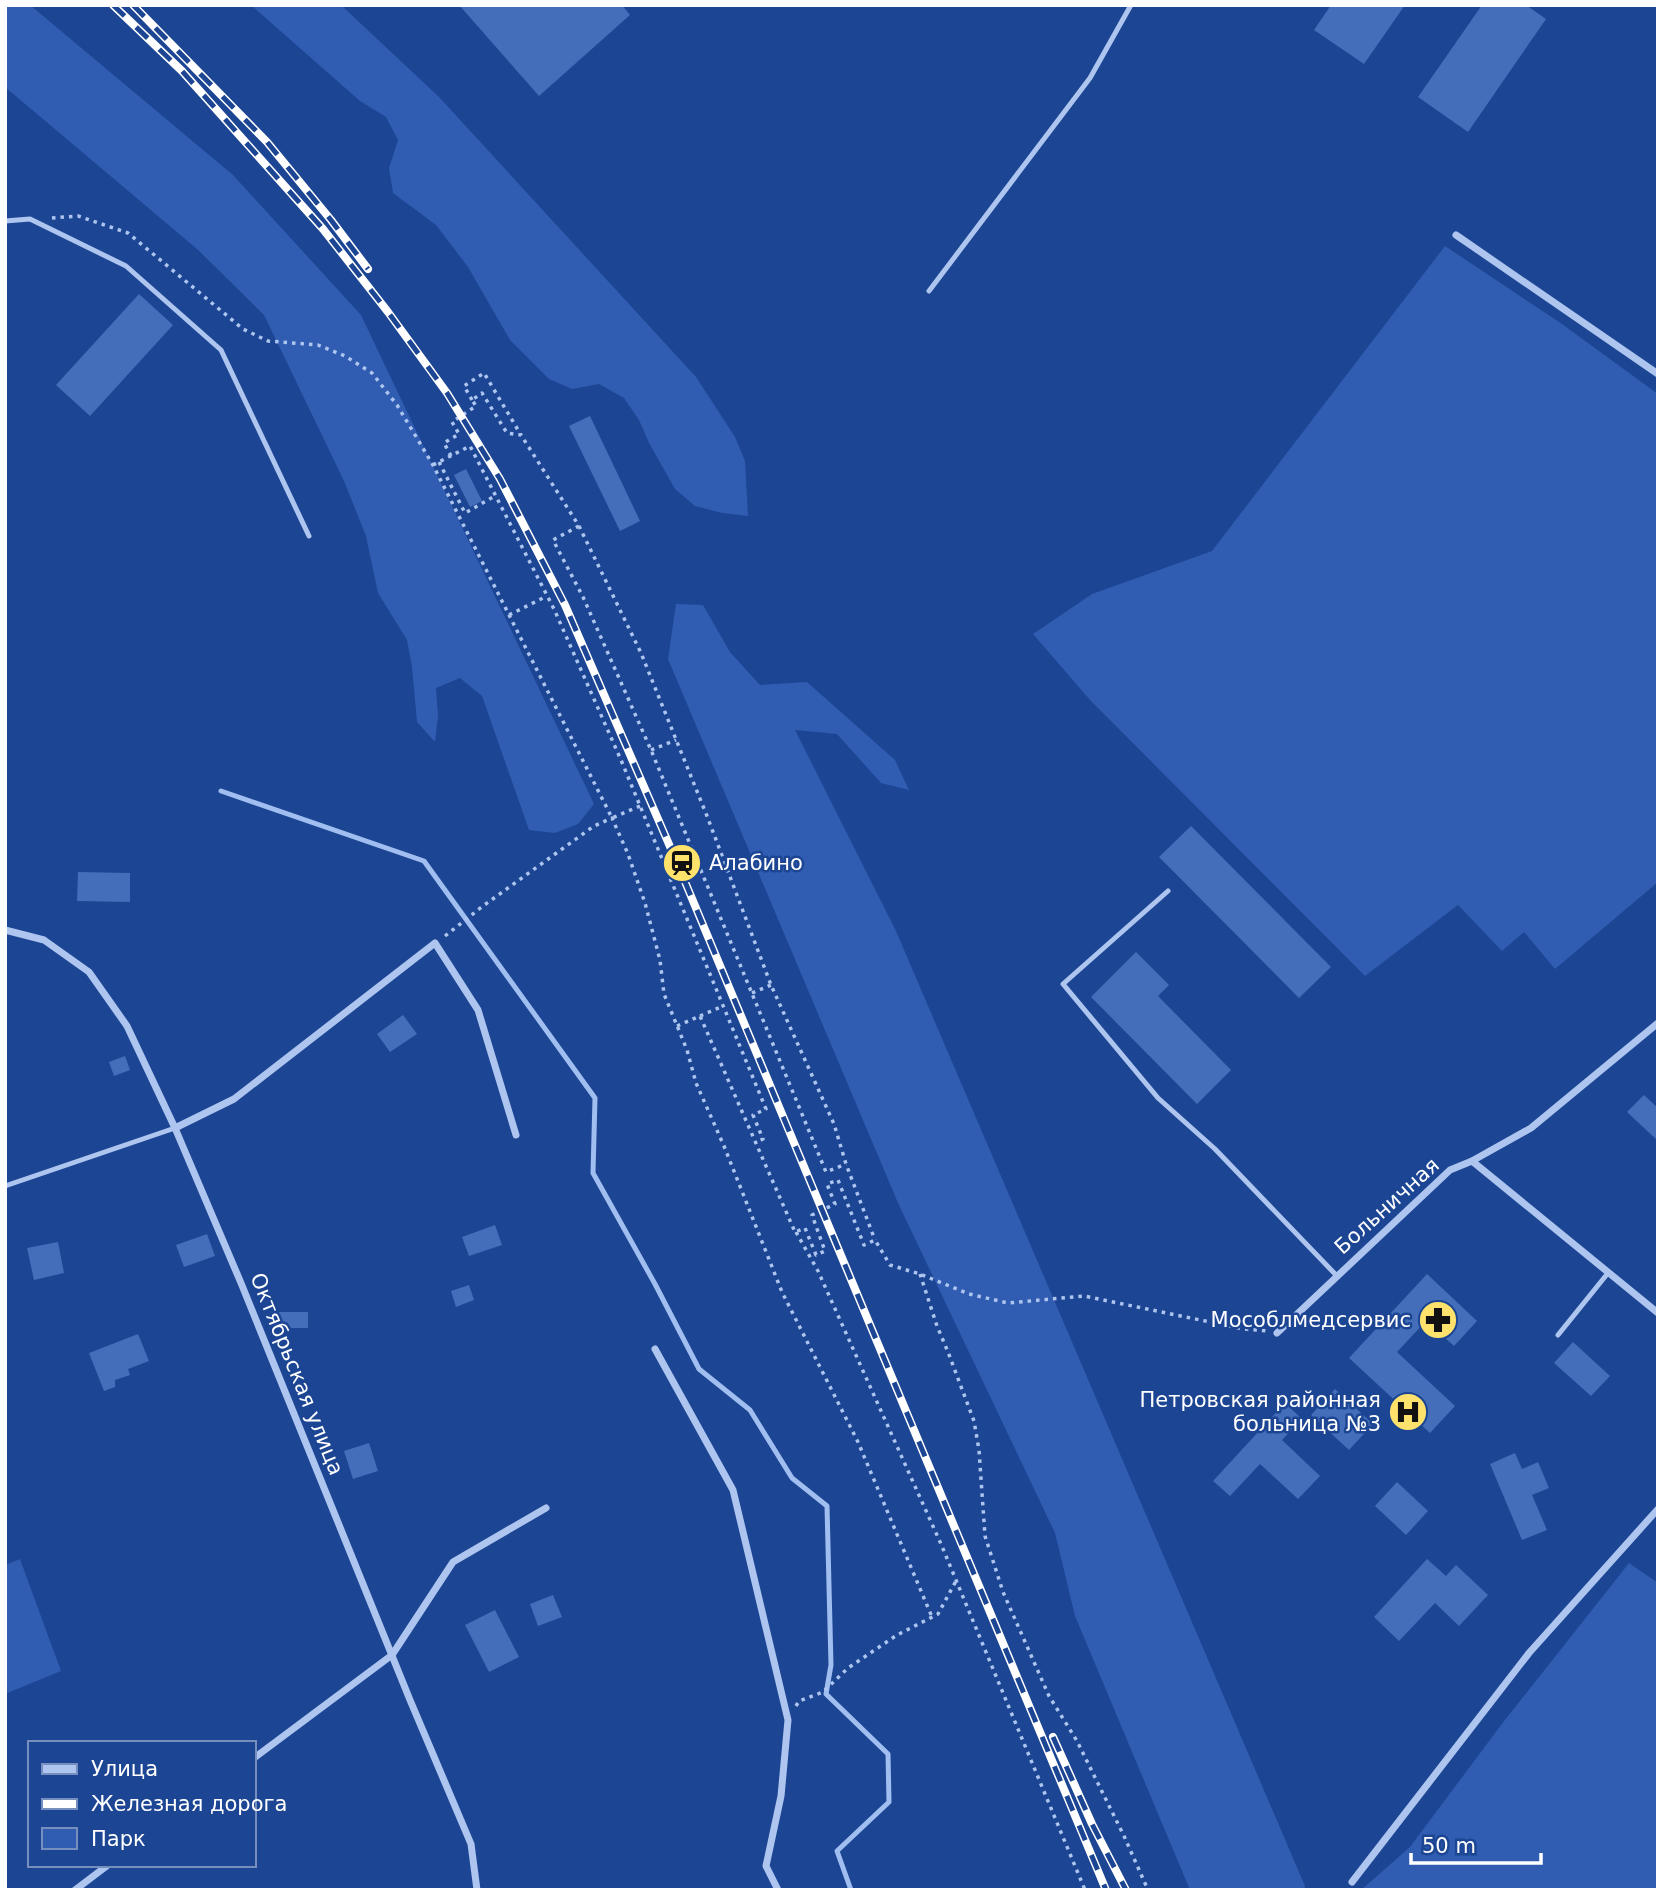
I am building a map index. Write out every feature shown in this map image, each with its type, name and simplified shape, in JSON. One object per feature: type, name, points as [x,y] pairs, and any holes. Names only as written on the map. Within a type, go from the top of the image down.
[{"type":"street","points":[[1456,235],[1658,374]]},
{"type":"street","name":"Октябрьская улица","points":[[5,930],[44,940],[89,972],[127,1026],[175,1128],[241,1283],[471,1844],[477,1890]]},
{"type":"street","points":[[175,1128],[234,1099],[435,943],[478,1010],[516,1135]]},
{"type":"street","points":[[1472,1161],[1531,1128],[1658,1023]]},
{"type":"street","name":"Больничная","points":[[1277,1333],[1450,1170],[1472,1161],[1658,1313]]},
{"type":"street","points":[[655,1349],[733,1490],[788,1720],[781,1796],[766,1866],[778,1890]]},
{"type":"street","points":[[256,1757],[392,1656],[453,1562],[546,1508]]},
{"type":"street","points":[[1352,1882],[1528,1653],[1658,1509]]},
{"type":"street","points":[[75,1890],[105,1867]]},
{"type":"lane","points":[[929,291],[1090,78],[1131,5]]},
{"type":"lane","points":[[5,221],[30,219],[126,265],[221,350],[309,536]]},
{"type":"lane","points":[[1168,891],[1063,984],[1157,1098],[1215,1149],[1337,1276]]},
{"type":"lane","points":[[5,1186],[175,1128]]},
{"type":"lane","points":[[1558,1335],[1608,1273]]},
{"type":"path","points":[[30,219],[78,216],[128,233],[243,329],[268,341],[317,345],[345,356],[372,373],[397,405],[433,465],[628,854],[660,960],[664,994],[687,1050],[696,1083],[733,1167],[782,1292],[858,1443],[932,1617]]},
{"type":"path","points":[[451,456],[444,443],[459,434],[452,422],[476,406],[464,386],[484,373],[579,526],[640,653],[677,740],[771,985],[834,1124],[875,1240],[890,1265],[969,1294],[1008,1303],[1084,1296],[1244,1329],[1277,1333]]},
{"type":"path","points":[[472,400],[482,393],[507,433],[521,435]]},
{"type":"path","points":[[433,465],[470,446],[547,596],[640,806],[766,1109],[753,1115],[763,1139],[756,1142]]},
{"type":"path","points":[[439,462],[465,513],[496,496]]},
{"type":"path","points":[[579,526],[553,540],[583,597],[651,750],[826,1172],[846,1164]]},
{"type":"path","points":[[509,615],[547,596]]},
{"type":"path","points":[[651,750],[677,740]]},
{"type":"path","points":[[454,930],[593,826],[640,806]]},
{"type":"path","points":[[752,993],[771,985]]},
{"type":"path","points":[[676,1026],[723,1006]]},
{"type":"path","points":[[700,1016],[795,1232],[818,1271],[956,1580],[1085,1890]]},
{"type":"path","points":[[795,1232],[804,1228],[816,1255],[825,1251],[812,1215],[835,1204],[827,1184],[838,1180],[864,1245],[875,1240]]},
{"type":"path","points":[[920,1274],[974,1422],[980,1462],[985,1536],[1003,1592],[1049,1696],[1077,1741],[1148,1890]]},
{"type":"path","points":[[788,1720],[799,1701],[823,1692],[848,1668],[897,1634],[938,1614],[956,1580]]},
{"type":"green space","points":[[5,5],[30,5],[233,175],[361,315],[594,804],[578,824],[555,833],[529,830],[482,696],[460,678],[436,688],[438,716],[435,742],[417,722],[407,640],[378,593],[366,536],[344,481],[264,315],[197,249],[5,87]]},
{"type":"green space","points":[[251,5],[341,5],[439,97],[696,377],[735,437],[745,461],[748,516],[695,506],[675,489],[639,420],[624,398],[599,384],[572,389],[549,379],[510,340],[468,267],[436,225],[393,193],[389,168],[398,140],[386,117],[360,101]]},
{"type":"green space","points":[[1445,246],[1562,324],[1658,394],[1658,882],[1555,969],[1524,932],[1502,951],[1458,905],[1365,976],[1090,700],[1033,634],[1092,594],[1212,551]]},
{"type":"green space","points":[[676,604],[703,605],[730,652],[760,685],[807,682],[895,760],[909,790],[881,783],[837,734],[795,730],[896,931],[1305,1886],[1304,1890],[1190,1890],[1075,1616],[1055,1533],[898,1203],[668,659]]},
{"type":"green space","points":[[20,1559],[61,1671],[5,1694],[5,1565]]},
{"type":"green space","points":[[1629,1563],[1658,1583],[1658,1890],[1361,1890],[1410,1847],[1501,1725]]},
{"type":"building","points":[[459,5],[622,5],[630,15],[539,96]]},
{"type":"building","points":[[1331,5],[1405,5],[1364,64],[1314,30]]},
{"type":"building","points":[[1482,5],[1526,5],[1546,19],[1468,132],[1418,97]]},
{"type":"building","points":[[139,294],[173,325],[90,416],[56,385]]},
{"type":"building","points":[[590,416],[640,521],[620,531],[569,426]]},
{"type":"building","points":[[466,469],[482,501],[470,507],[454,475]]},
{"type":"building","points":[[1191,826],[1331,967],[1299,998],[1159,857]]},
{"type":"building","points":[[78,872],[130,873],[130,902],[77,901]]},
{"type":"building","points":[[1136,952],[1169,985],[1158,996],[1231,1070],[1197,1104],[1091,997]]},
{"type":"building","points":[[403,1015],[417,1034],[390,1052],[377,1034]]},
{"type":"building","points":[[125,1056],[130,1070],[114,1076],[109,1062]]},
{"type":"building","points":[[1644,1095],[1658,1108],[1658,1141],[1627,1112]]},
{"type":"building","points":[[495,1225],[502,1245],[469,1256],[462,1237]]},
{"type":"building","points":[[207,1234],[215,1256],[184,1267],[176,1245]]},
{"type":"building","points":[[58,1242],[64,1273],[34,1280],[27,1248]]},
{"type":"building","points":[[1427,1274],[1477,1321],[1454,1346],[1426,1321],[1397,1352],[1455,1406],[1430,1433],[1349,1358]]},
{"type":"building","points":[[469,1285],[474,1300],[456,1307],[451,1291]]},
{"type":"building","points":[[279,1312],[308,1312],[308,1328],[279,1328]]},
{"type":"building","points":[[138,1334],[149,1361],[128,1369],[130,1375],[115,1380],[115,1387],[104,1391],[89,1353]]},
{"type":"building","points":[[1573,1342],[1610,1376],[1591,1396],[1554,1363]]},
{"type":"building","points":[[1335,1389],[1373,1424],[1349,1450],[1311,1415]]},
{"type":"building","points":[[1285,1403],[1302,1419],[1282,1440],[1320,1476],[1298,1499],[1260,1464],[1230,1496],[1213,1481]]},
{"type":"building","points":[[369,1443],[378,1471],[353,1479],[344,1451]]},
{"type":"building","points":[[1515,1453],[1522,1469],[1538,1462],[1549,1488],[1532,1495],[1547,1530],[1522,1540],[1490,1464]]},
{"type":"building","points":[[1397,1482],[1428,1511],[1406,1535],[1375,1506]]},
{"type":"building","points":[[1427,1559],[1446,1576],[1456,1565],[1488,1595],[1459,1626],[1435,1603],[1399,1641],[1374,1617]]},
{"type":"building","points":[[553,1595],[562,1617],[538,1626],[530,1604]]},
{"type":"building","points":[[495,1610],[519,1657],[489,1672],[465,1625]]},
{"type":"waterway","points":[[221,791],[424,861],[595,1098],[593,1173],[699,1369],[750,1410],[792,1478],[827,1506],[831,1665],[826,1694],[888,1754],[889,1802],[837,1851],[851,1890]]},
{"type":"railway","points":[[113,5],[182,71],[323,229],[447,393],[500,479],[565,605],[678,865],[1106,1890]]},
{"type":"railway","points":[[133,5],[267,142],[368,269]]},
{"type":"railway","points":[[1053,1737],[1092,1824],[1126,1890]]},
{"type":"place","name":"Алабино","points":[[682,863]]},
{"type":"place","name":"Мособлмедсервис","points":[[1438,1320]]},
{"type":"place","name":"Петровская районная больница №3","points":[[1408,1412]]}]
